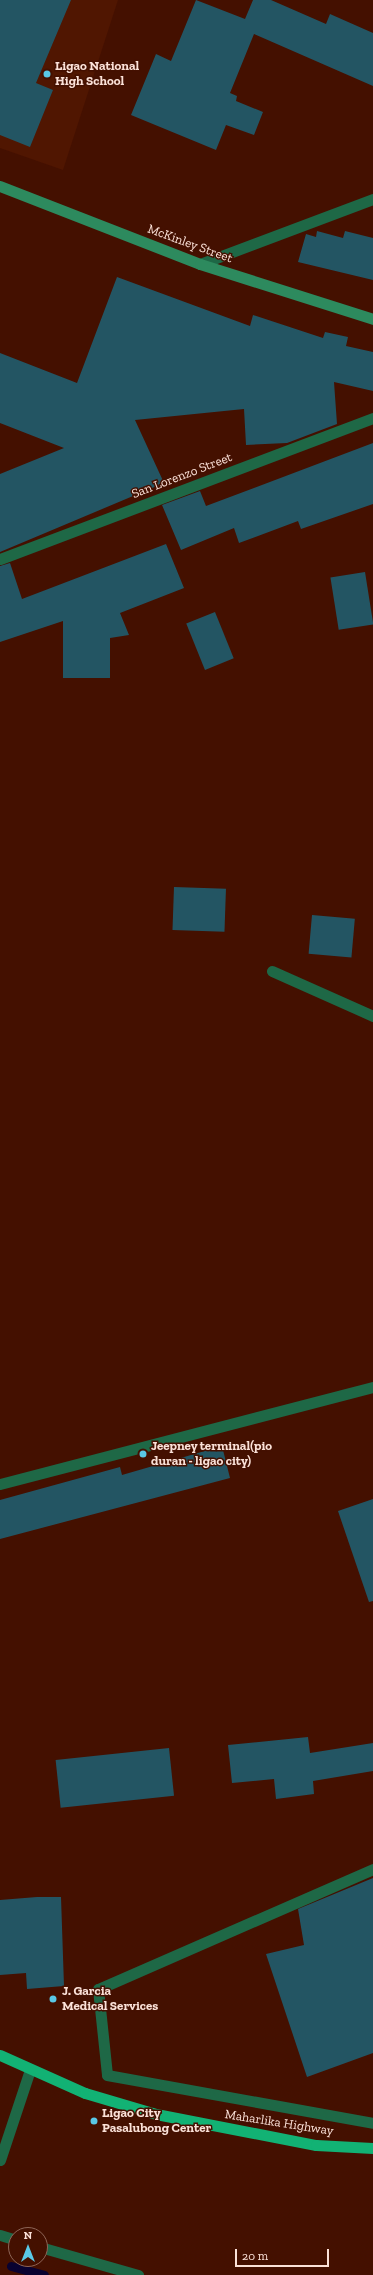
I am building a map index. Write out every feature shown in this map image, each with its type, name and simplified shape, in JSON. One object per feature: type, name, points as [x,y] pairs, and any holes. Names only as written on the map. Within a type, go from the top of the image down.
[{"type":"highway","name":"Maharlika Highway","points":[[0,2055],[30,2070],[86,2093],[156,2114],[316,2145],[373,2148]]},
{"type":"main road","name":"McKinley Street","points":[[0,186],[200,264],[373,319]]},
{"type":"street","points":[[200,264],[373,199]]},
{"type":"street","name":"San Lorenzo Street","points":[[0,559],[373,418]]},
{"type":"street","points":[[272,971],[373,1016]]},
{"type":"street","points":[[0,1484],[373,1387]]},
{"type":"street","points":[[373,1869],[98,1988],[107,2075],[373,2123]]},
{"type":"street","points":[[0,2160],[30,2070]]},
{"type":"street","points":[[48,2249],[138,2275]]},
{"type":"shaded area","name":"Ligao National High School","points":[[0,0],[118,0],[63,170],[0,148]]},
{"type":"building","points":[[0,0],[71,0],[36,83],[53,90],[30,147],[0,135]]},
{"type":"building","points":[[196,0],[245,19],[253,0],[271,0],[326,24],[330,14],[373,33],[373,86],[254,34],[230,93],[237,96],[236,101],[263,112],[254,135],[226,125],[216,150],[131,115],[156,54],[171,61]]},
{"type":"building","points":[[317,231],[343,238],[345,231],[373,238],[373,280],[298,262],[306,234],[316,237]]},
{"type":"building","points":[[117,277],[250,326],[253,315],[323,338],[325,332],[348,337],[346,346],[373,352],[373,391],[334,382],[337,424],[287,443],[246,445],[244,409],[135,420],[164,483],[0,552],[0,474],[64,448],[0,423],[0,353],[77,383]]},
{"type":"building","points":[[373,443],[373,504],[301,529],[298,521],[239,543],[234,528],[181,550],[162,505],[200,491],[206,506]]},
{"type":"building","points":[[166,544],[184,588],[120,613],[129,635],[110,638],[110,678],[63,678],[63,621],[0,642],[0,566],[10,563],[22,599]]},
{"type":"building","points":[[365,572],[373,624],[339,630],[330,577]]},
{"type":"building","points":[[215,612],[234,658],[205,670],[186,624]]},
{"type":"building","points":[[174,887],[226,889],[224,932],[172,930]]},
{"type":"building","points":[[312,915],[355,919],[351,958],[309,954]]},
{"type":"building","points":[[222,1446],[230,1478],[0,1539],[0,1500],[120,1467],[122,1475]]},
{"type":"building","points":[[373,1499],[373,1601],[369,1602],[338,1511]]},
{"type":"building","points":[[308,1737],[310,1753],[373,1743],[373,1771],[313,1781],[314,1794],[276,1799],[274,1779],[232,1783],[228,1745]]},
{"type":"building","points":[[169,1748],[174,1796],[61,1808],[56,1760]]},
{"type":"building","points":[[373,1878],[373,2053],[307,2077],[266,1954],[304,1945],[298,1909]]},
{"type":"building","points":[[61,1897],[64,1986],[27,1989],[26,1973],[0,1975],[0,1900]]},
{"type":"waterway","points":[[15,2267],[44,2275]]},
{"type":"place","name":"Ligao National High School","points":[[47,74]]},
{"type":"place","name":"Jeepney terminal(pio duran - ligao city)","points":[[143,1454]]},
{"type":"place","name":"J. Garcia Medical Services","points":[[53,1999]]},
{"type":"place","name":"Ligao City Pasalubong Center","points":[[94,2121]]}]
